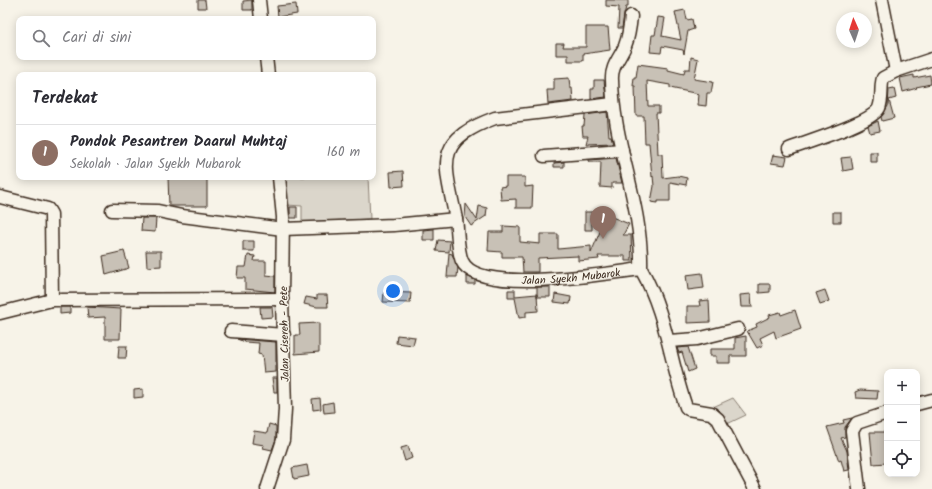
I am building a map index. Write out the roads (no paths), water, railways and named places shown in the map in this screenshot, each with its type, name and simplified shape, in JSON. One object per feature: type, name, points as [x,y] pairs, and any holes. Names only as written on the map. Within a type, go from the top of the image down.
[{"type":"street","points":[[259,0],[261,16]]},
{"type":"street","points":[[882,0],[896,71]]},
{"type":"street","points":[[631,16],[628,39],[612,69],[613,104],[617,131],[630,180],[642,254],[641,269],[651,287],[669,341],[674,366],[686,407],[688,409],[711,413],[718,419],[755,489]]},
{"type":"street","points":[[789,149],[867,119],[875,114],[881,102],[883,78],[896,71],[932,59]]},
{"type":"street","points":[[266,60],[268,72]]},
{"type":"street","name":"Jalan Syekh Mubarok","points":[[613,104],[495,118],[479,124],[466,131],[451,146],[446,157],[446,168],[456,218],[462,261],[468,268],[488,278],[526,280],[586,277],[641,269]]},
{"type":"street","points":[[544,156],[622,150]]},
{"type":"street","name":"Jalan Cisereh - Pete","points":[[267,489],[283,440],[285,409],[282,299],[283,229],[279,180]]},
{"type":"street","points":[[0,197],[48,209],[51,214],[52,300]]},
{"type":"street","points":[[112,210],[158,211],[182,216],[283,229],[394,225],[456,218]]},
{"type":"street","points":[[0,313],[52,300],[282,299]]},
{"type":"street","points":[[669,341],[697,339],[738,330]]},
{"type":"street","points":[[231,331],[284,335]]},
{"type":"street","points":[[920,403],[932,400]]},
{"type":"street","points":[[859,489],[852,431],[857,423],[884,414]]},
{"type":"place","name":"Pondok Pesantren Daarul Muhtaj","points":[[603,239]]}]
